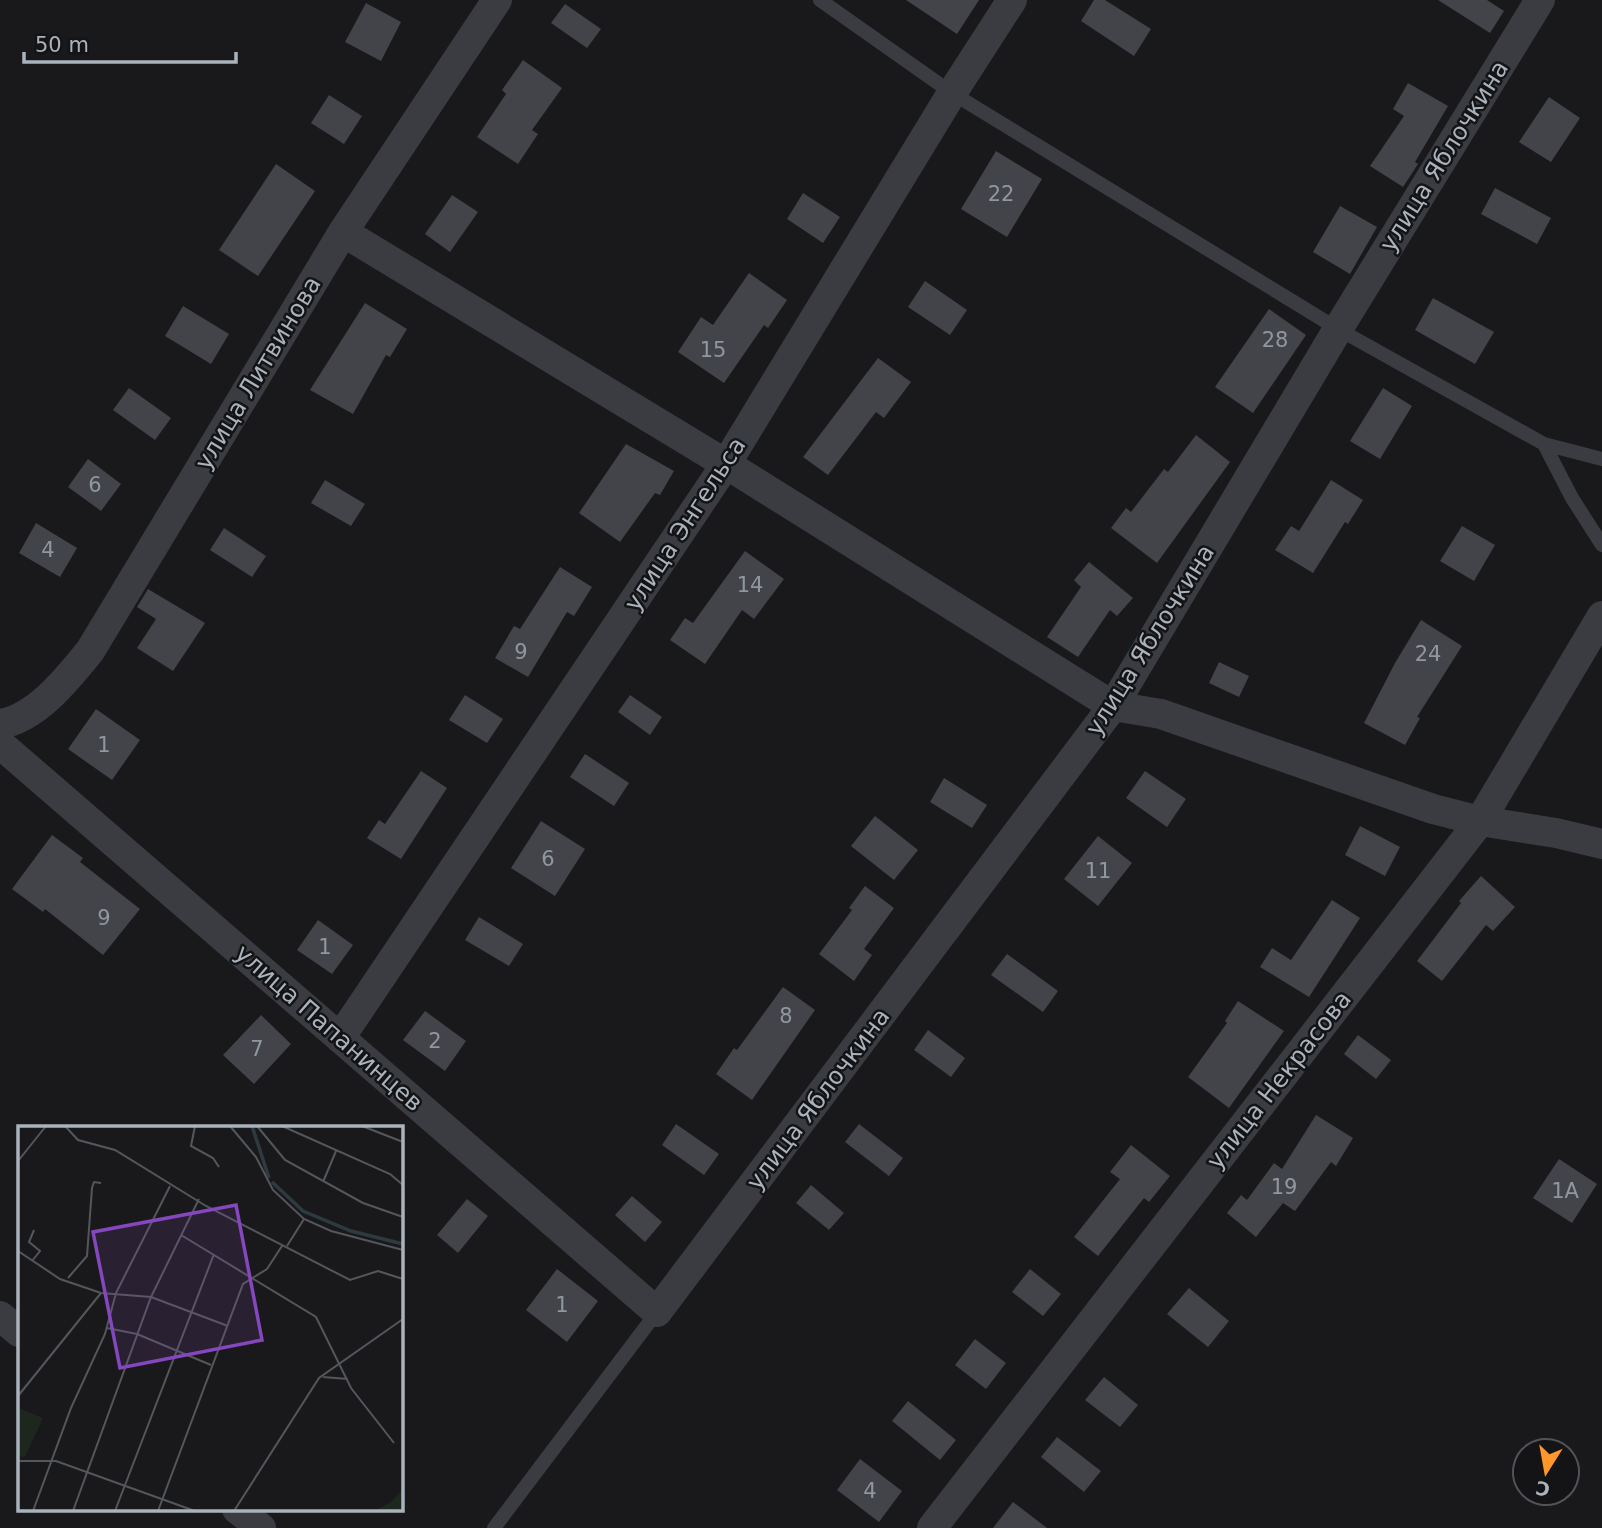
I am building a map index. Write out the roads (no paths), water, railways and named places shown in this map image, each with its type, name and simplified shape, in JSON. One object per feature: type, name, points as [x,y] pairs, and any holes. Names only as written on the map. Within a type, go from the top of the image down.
[{"type":"street","name":"улица Литвинова","points":[[0,724],[13,722],[28,713],[66,681],[90,651],[343,232],[497,0]]},
{"type":"street","name":"улица Энгельса","points":[[340,1038],[726,464],[952,93],[1012,0]]},
{"type":"street","name":"улица Яблочкина","points":[[657,1312],[1114,706],[1338,329],[1540,0]]},
{"type":"street","points":[[343,232],[726,464],[1114,706],[1161,715],[1433,809],[1480,821],[1556,833],[1602,844]]},
{"type":"street","name":"улица Некрасова","points":[[932,1528],[1480,821],[1602,616]]},
{"type":"street","name":"улица Папанинцев","points":[[0,744],[657,1312]]},
{"type":"street","points":[[0,1316],[18,1331]]},
{"type":"street","points":[[238,1510],[261,1528]]},
{"type":"lane","points":[[820,0],[952,93],[1338,329],[1544,444],[1602,459]]},
{"type":"lane","points":[[1544,444],[1572,498],[1602,545]]},
{"type":"lane","points":[[494,1528],[657,1312]]}]
